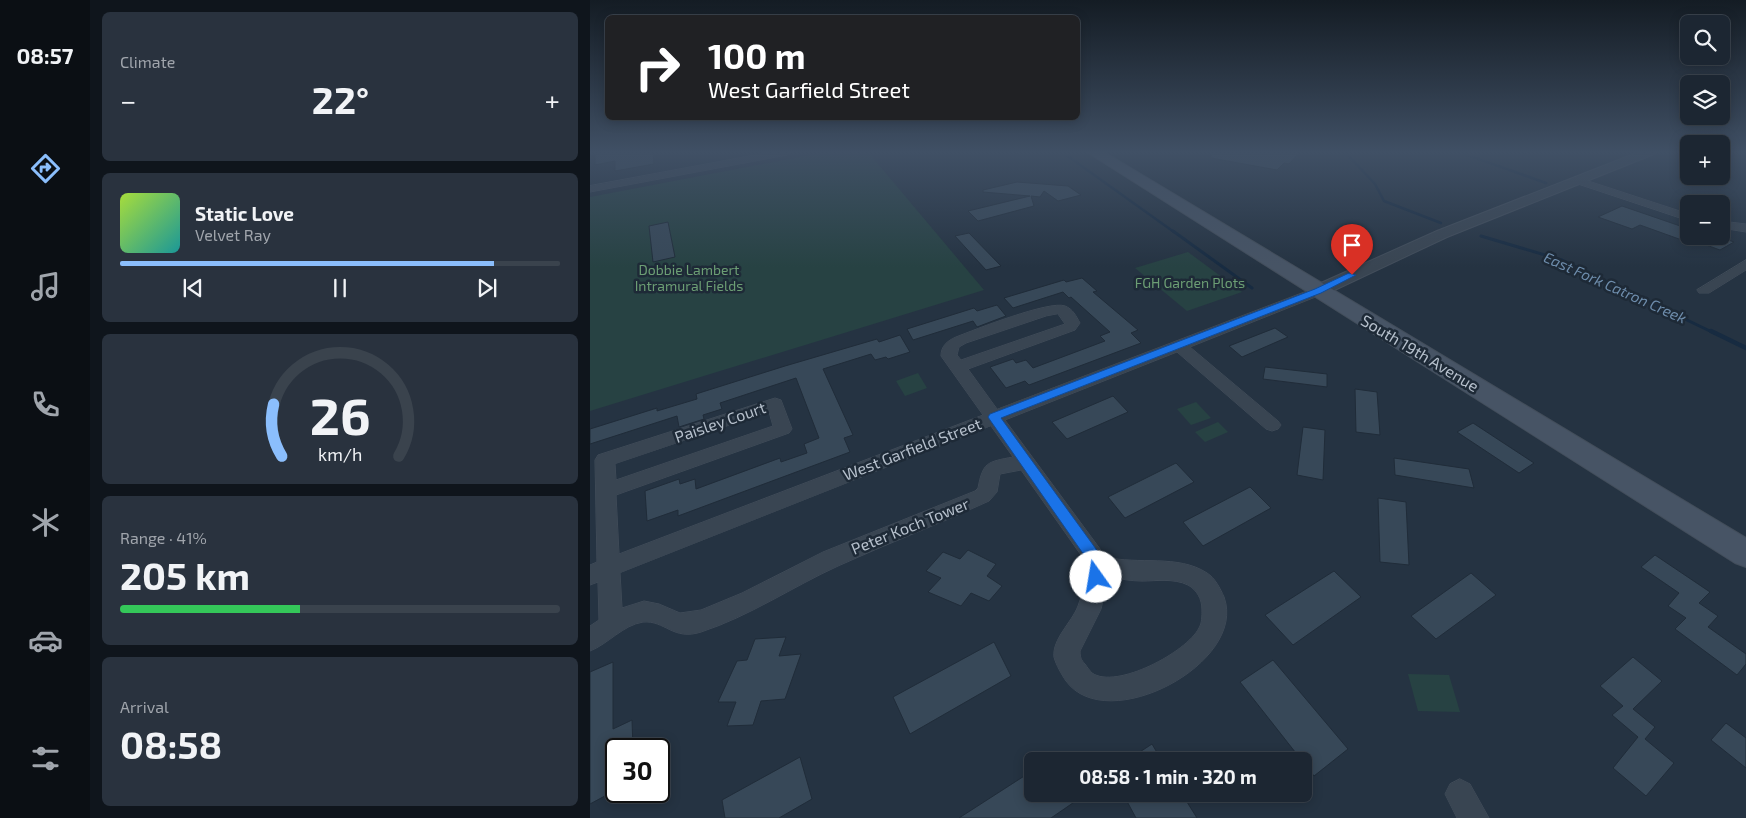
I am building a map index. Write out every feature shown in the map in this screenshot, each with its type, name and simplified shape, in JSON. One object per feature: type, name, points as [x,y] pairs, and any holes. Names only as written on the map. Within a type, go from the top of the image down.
[{"type":"main road","name":"South 19th Avenue","points":[[1156,190],[1746,554]]},
{"type":"street","name":"West Garfield Street","points":[[600,571],[1318,291],[1442,234],[1551,190]]},
{"type":"street","points":[[1606,190],[1680,215]]},
{"type":"street","points":[[1730,225],[1746,228]]},
{"type":"street","points":[[1704,290],[1746,264]]},
{"type":"street","points":[[958,366],[1070,327],[1073,323],[1067,313],[1061,309],[1053,310],[961,340],[953,344],[949,350],[949,356],[1099,564],[1125,570],[1176,572],[1196,578],[1207,587],[1213,599],[1215,618],[1204,642],[1186,659],[1142,684],[1118,689],[1095,688],[1076,678],[1067,658],[1069,645],[1089,609],[1099,564]]},
{"type":"street","points":[[1178,345],[1272,425]]},
{"type":"street","name":"Paisley Court","points":[[606,491],[783,429],[775,404],[605,460],[606,491],[600,571],[611,625]]},
{"type":"street","name":"Peter Koch Tower","points":[[611,625],[640,612],[650,612],[677,624],[684,625],[701,621],[731,609],[833,558],[982,496],[987,492],[991,471],[996,467],[1026,462]]},
{"type":"street","points":[[590,640],[611,625]]},
{"type":"green space","name":"Dobbie Lambert Intramural Fields","points":[[626,190],[900,190],[984,290],[590,411],[590,197]]},
{"type":"green space","name":"FGH Garden Plots","points":[[1188,252],[1242,292],[1187,311],[1135,268]]},
{"type":"green space","points":[[918,373],[927,388],[905,396],[896,381]]},
{"type":"green space","points":[[1196,402],[1211,418],[1191,425],[1177,409]]},
{"type":"green space","points":[[1218,422],[1228,432],[1205,442],[1195,432]]},
{"type":"green space","points":[[1408,674],[1449,675],[1460,712],[1418,711]]},
{"type":"building","points":[[983,190],[1074,190],[1081,195],[1058,201],[1044,191],[1040,197],[1031,196],[1034,206],[978,221],[968,211],[1030,196],[983,192]]},
{"type":"building","points":[[1622,206],[1680,226],[1680,238],[1640,225],[1632,229],[1598,217]]},
{"type":"building","points":[[668,222],[675,257],[653,262],[649,226]]},
{"type":"building","points":[[969,233],[1001,266],[986,270],[955,236]]},
{"type":"building","points":[[1706,245],[1729,245],[1720,250]]},
{"type":"building","points":[[1082,278],[1097,291],[1093,292],[1138,330],[1131,333],[1141,343],[1029,385],[1025,381],[1006,388],[990,367],[1013,359],[1016,363],[1026,360],[1033,368],[1105,341],[1100,336],[1110,332],[1063,292],[1013,308],[1004,298],[1064,280],[1066,282]]},
{"type":"building","points":[[997,305],[1006,316],[977,327],[973,321],[913,340],[907,329],[974,308],[977,311]]},
{"type":"building","points":[[1275,328],[1288,337],[1242,357],[1229,346]]},
{"type":"building","points":[[900,335],[910,352],[888,359],[886,357],[875,360],[871,354],[823,369],[853,435],[844,438],[850,452],[678,516],[678,510],[647,521],[645,491],[679,479],[680,484],[695,479],[696,489],[780,458],[781,462],[807,453],[804,444],[819,438],[796,378],[720,403],[722,409],[703,415],[704,419],[679,427],[677,416],[590,444],[590,429],[657,408],[657,411],[697,399],[696,394],[785,366],[877,339],[879,342]]},
{"type":"building","points":[[1265,367],[1327,374],[1327,387],[1263,379]]},
{"type":"building","points":[[1355,389],[1377,392],[1380,435],[1356,432]]},
{"type":"building","points":[[1113,396],[1128,412],[1067,439],[1052,422]]},
{"type":"building","points":[[1473,423],[1534,463],[1519,473],[1457,432]]},
{"type":"building","points":[[1303,427],[1325,430],[1323,480],[1297,475]]},
{"type":"building","points":[[1394,458],[1469,469],[1474,488],[1395,475]]},
{"type":"building","points":[[1176,463],[1194,482],[1125,518],[1108,497]]},
{"type":"building","points":[[1250,487],[1271,508],[1203,546],[1183,522]]},
{"type":"building","points":[[1378,498],[1406,502],[1409,565],[1380,562]]},
{"type":"building","points":[[968,550],[996,564],[987,576],[1002,586],[989,601],[971,593],[961,606],[928,592],[941,578],[926,571],[943,552],[960,559]]},
{"type":"building","points":[[1655,555],[1710,592],[1699,603],[1718,616],[1708,627],[1746,654],[1746,664],[1737,675],[1675,629],[1686,618],[1668,606],[1679,593],[1641,567]]},
{"type":"building","points":[[1334,571],[1361,597],[1293,645],[1265,615]]},
{"type":"building","points":[[1471,573],[1496,595],[1436,639],[1411,616]]},
{"type":"building","points":[[786,637],[779,656],[801,654],[785,699],[761,701],[753,725],[727,726],[736,702],[718,702],[737,661],[747,660],[755,639]]},
{"type":"building","points":[[994,642],[1011,676],[910,734],[893,697]]},
{"type":"building","points":[[1633,657],[1662,681],[1633,709],[1655,727],[1645,739],[1674,763],[1646,796],[1613,768],[1638,737],[1612,715],[1623,706],[1600,686]]},
{"type":"building","points":[[1273,660],[1348,749],[1314,776],[1312,773],[1312,752],[1295,752],[1240,682]]},
{"type":"building","points":[[613,662],[613,729],[632,720],[633,738],[605,738],[605,796],[590,804],[590,672]]},
{"type":"building","points":[[1726,723],[1746,738],[1746,768],[1711,740]]},
{"type":"building","points":[[1152,744],[1157,752],[1140,752]]},
{"type":"building","points":[[800,757],[812,799],[779,818],[725,818],[722,800]]},
{"type":"building","points":[[1024,776],[1024,802],[1074,802],[1051,818],[959,818]]},
{"type":"building","points":[[1127,802],[1187,802],[1197,818],[1136,818]]},
{"type":"waterway","points":[[1115,190],[1174,232]]},
{"type":"waterway","name":"East Fork Catron Creek","points":[[1378,190],[1384,201],[1441,223]]},
{"type":"waterway","points":[[1173,231],[1252,288]]},
{"type":"waterway","name":"East Fork Catron Creek","points":[[1481,236],[1562,260],[1714,333]]},
{"type":"waterway","name":"East Fork Catron Creek","points":[[1711,331],[1746,348]]},
{"type":"route","points":[[1096,577],[1099,564],[994,417],[1318,291],[1352,275]]}]
